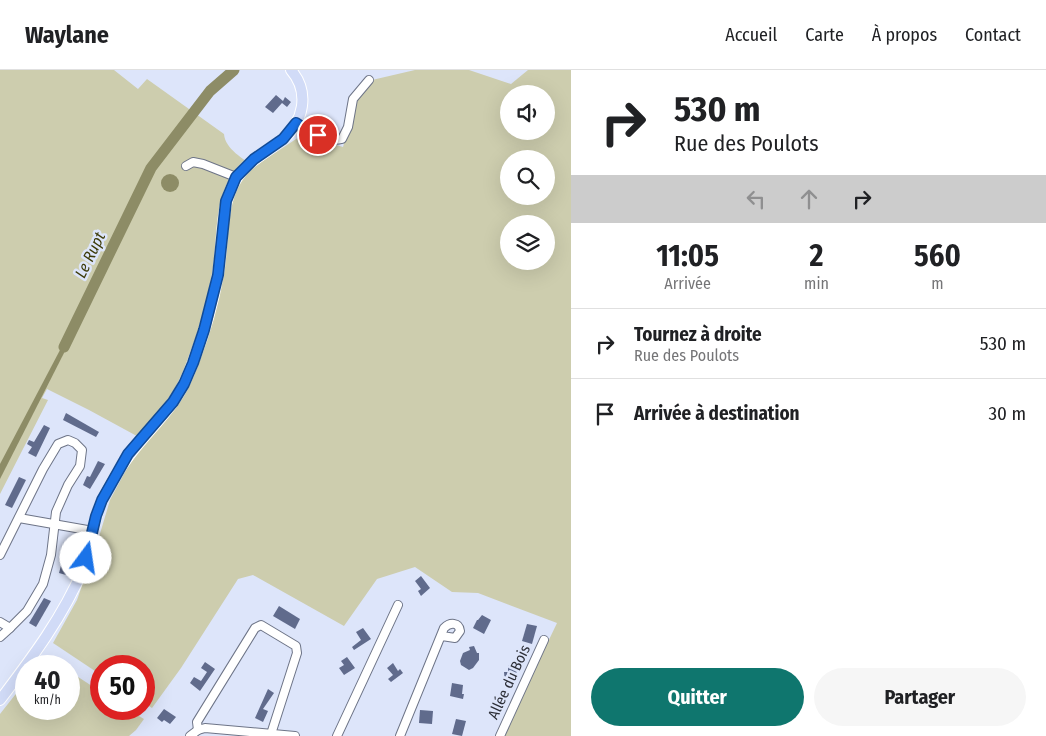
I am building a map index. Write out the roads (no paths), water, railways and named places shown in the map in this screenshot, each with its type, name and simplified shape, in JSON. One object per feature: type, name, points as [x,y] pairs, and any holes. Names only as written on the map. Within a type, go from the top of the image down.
[{"type":"main road","points":[[0,700],[43,642],[72,590],[86,558],[102,500],[128,454],[173,402],[184,384],[204,330],[218,275],[226,201],[236,177],[254,159],[283,139],[296,123],[302,109],[302,90],[299,81],[291,70]]},
{"type":"street","points":[[296,123],[306,130],[330,139],[342,139],[348,127],[353,98],[369,80]]},
{"type":"street","points":[[186,166],[193,162],[203,164],[236,177]]},
{"type":"street","points":[[0,555],[43,469],[58,444],[68,440],[75,443],[82,450],[80,466],[68,485],[56,512],[51,555],[43,584],[27,611],[0,638]]},
{"type":"street","points":[[19,518],[93,531]]},
{"type":"street","points":[[337,736],[398,605]]},
{"type":"street","points":[[0,622],[10,628]]},
{"type":"street","points":[[198,730],[197,722],[255,628],[261,625],[296,646],[297,653],[270,734]]},
{"type":"street","points":[[400,736],[442,636]]},
{"type":"street","name":"Allée du Bois","points":[[500,736],[544,640]]},
{"type":"street","points":[[190,736],[198,730],[206,728],[295,736]]},
{"type":"waterway","name":"Le Rupt","points":[[64,347],[151,168],[210,91],[234,70]]}]
